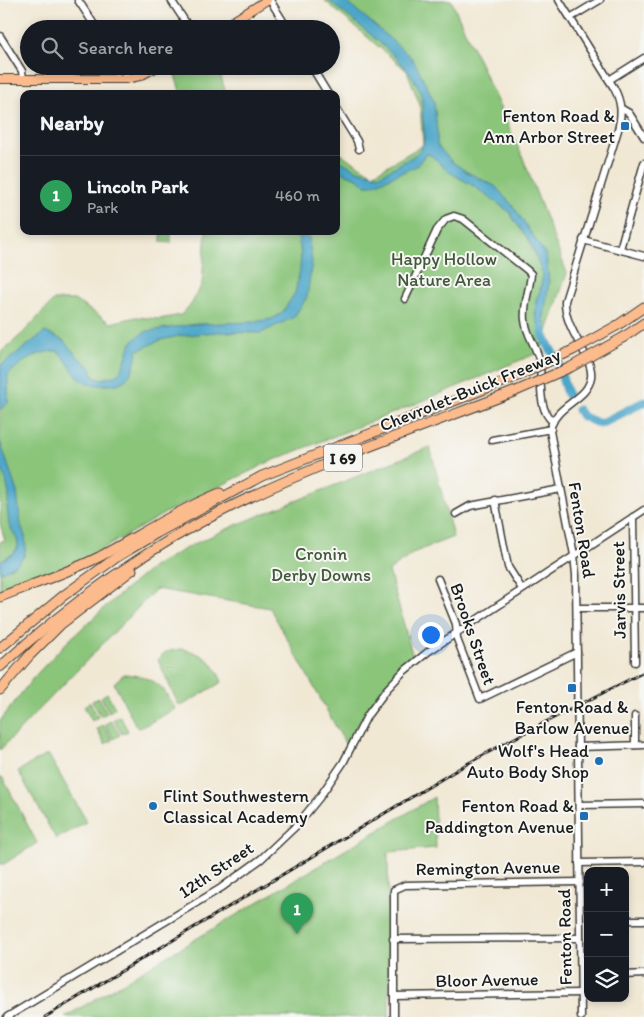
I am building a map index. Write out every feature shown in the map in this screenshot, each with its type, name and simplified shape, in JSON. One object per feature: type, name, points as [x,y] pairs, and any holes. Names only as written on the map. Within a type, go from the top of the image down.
[{"type":"highway","name":"Chevrolet-Buick Freeway","points":[[0,648],[63,596],[123,553],[262,476],[518,376],[573,350],[618,325],[644,307]]},
{"type":"highway","name":"Chevrolet-Buick Freeway","points":[[0,667],[39,632],[114,576],[176,536],[234,504],[300,475],[516,391],[571,367],[624,337],[644,323]]},
{"type":"highway","points":[[0,597],[82,565],[192,504],[262,476]]},
{"type":"highway","points":[[0,690],[29,656],[60,625],[176,536]]},
{"type":"main road","points":[[235,20],[267,0]]},
{"type":"main road","points":[[0,79],[127,79],[142,75]]},
{"type":"street","points":[[78,0],[91,20]]},
{"type":"street","points":[[171,0],[184,20]]},
{"type":"street","points":[[270,0],[282,20]]},
{"type":"street","points":[[559,0],[609,80],[619,98],[622,109],[629,113],[644,136]]},
{"type":"street","points":[[570,18],[600,0]]},
{"type":"street","points":[[0,36],[20,68]]},
{"type":"street","points":[[609,80],[644,58]]},
{"type":"street","points":[[22,75],[23,79]]},
{"type":"street","points":[[126,75],[127,79]]},
{"type":"street","points":[[317,75],[326,90]]},
{"type":"street","name":"Fenton Road","points":[[581,1017],[581,993],[584,976],[580,938],[576,575],[574,555],[552,444],[551,429],[553,422],[560,412],[587,388],[592,376],[590,364],[568,323],[565,304],[618,130],[622,109]]},
{"type":"street","points":[[340,113],[357,141],[359,149]]},
{"type":"street","points":[[620,250],[644,163]]},
{"type":"street","points":[[405,299],[438,230],[446,219],[454,216],[463,219],[527,270],[531,274],[525,306],[525,320],[532,344],[539,358],[545,410],[553,422]]},
{"type":"street","points":[[583,240],[644,256]]},
{"type":"street","points":[[492,440],[551,429]]},
{"type":"street","points":[[456,514],[470,506],[495,500],[561,489]]},
{"type":"street","points":[[495,500],[508,567],[522,589]]},
{"type":"street","name":"12th Street","points":[[7,1017],[221,888],[262,859],[298,825],[342,763],[368,716],[391,685],[420,658],[644,510]]},
{"type":"street","name":"Jarvis Street","points":[[633,518],[635,662]]},
{"type":"street","name":"Brooks Street","points":[[438,579],[456,624],[457,639],[480,699],[577,652]]},
{"type":"street","points":[[577,608],[644,608]]},
{"type":"street","points":[[635,716],[635,745]]},
{"type":"street","points":[[578,747],[644,745]]},
{"type":"street","points":[[579,805],[644,804]]},
{"type":"street","name":"Remington Avenue","points":[[579,863],[644,862]]},
{"type":"street","name":"Remington Avenue","points":[[393,939],[394,890],[405,885],[580,882]]},
{"type":"street","points":[[629,920],[644,920]]},
{"type":"street","points":[[394,1017],[393,939],[580,938]]},
{"type":"street","points":[[629,975],[644,974]]},
{"type":"street","name":"Bloor Avenue","points":[[394,996],[581,993]]},
{"type":"green space","name":"Happy Hollow Nature Area","points":[[324,0],[451,0],[523,158],[567,273],[540,352],[269,462],[167,512],[80,562],[0,593],[0,542],[5,540],[0,524],[0,353],[22,334],[54,300],[74,300],[111,323],[136,317],[159,319],[181,315],[192,303],[202,284],[206,235],[340,235],[340,153],[373,174],[423,145],[420,105],[407,71]]},
{"type":"green space","points":[[175,75],[221,75],[225,90],[180,90]]},
{"type":"green space","points":[[171,235],[171,243],[161,242],[161,236]]},
{"type":"green space","name":"Cronin Derby Downs","points":[[430,447],[453,537],[415,552],[389,571],[413,657],[375,698],[346,745],[270,608],[156,589],[0,750],[0,721],[33,678],[66,643],[154,566],[194,544],[236,525]]},
{"type":"green space","points":[[183,649],[197,653],[212,664],[222,682],[183,705],[178,704],[158,660],[169,651]]},
{"type":"green space","points":[[124,674],[142,677],[156,683],[166,693],[175,709],[140,728],[136,726],[114,683]]},
{"type":"green space","points":[[107,693],[115,708],[109,712],[101,697]]},
{"type":"green space","points":[[99,698],[107,713],[101,716],[92,701]]},
{"type":"green space","points":[[90,702],[98,717],[92,721],[84,706]]},
{"type":"green space","points":[[120,716],[128,731],[122,734],[113,720]]},
{"type":"green space","points":[[111,721],[120,735],[113,739],[105,724]]},
{"type":"green space","points":[[103,725],[112,740],[105,744],[97,729]]},
{"type":"green space","points":[[48,754],[87,822],[56,839],[18,771]]},
{"type":"green space","points":[[0,777],[3,778],[37,843],[4,864],[0,864]]},
{"type":"green space","points":[[434,797],[436,848],[388,852],[389,1017],[65,1017]]},
{"type":"water","points":[[328,0],[344,0],[411,57],[434,101],[437,145],[451,161],[467,172],[495,186],[513,206],[546,255],[549,282],[544,318],[547,332],[544,341],[535,315],[536,299],[540,291],[543,275],[530,242],[511,213],[472,185],[449,172],[428,154],[424,156],[417,166],[372,185],[366,185],[357,178],[340,172],[340,161],[360,171],[380,175],[416,154],[424,141],[420,91],[414,79],[404,67],[379,42]]},
{"type":"water","points":[[298,235],[308,235],[312,261],[307,297],[294,317],[261,333],[216,332],[161,340],[137,351],[132,372],[124,381],[112,385],[91,384],[80,379],[58,351],[37,355],[19,365],[8,375],[8,403],[0,410],[0,366],[45,332],[63,340],[91,368],[94,378],[102,379],[117,375],[123,366],[131,343],[148,331],[196,324],[252,322],[272,319],[282,313],[295,293],[301,254]]},
{"type":"water","points":[[0,441],[17,492],[26,547],[24,556],[17,564],[0,573],[0,561],[14,553],[18,546],[17,539],[9,525],[7,508],[9,495],[0,465]]},
{"type":"waterway","points":[[542,328],[544,337],[558,363],[567,394]]},
{"type":"waterway","points":[[578,410],[582,416],[600,424],[644,402]]},
{"type":"railway","points":[[45,1017],[465,765],[644,672]]},
{"type":"place","name":"Fenton Road & Ann Arbor Street","points":[[625,126]]},
{"type":"place","name":"Fenton Road & Barlow Avenue","points":[[572,688]]},
{"type":"place","name":"Wolf's Head Auto Body Shop","points":[[599,761]]},
{"type":"place","name":"Flint Southwestern Classical Academy","points":[[153,806]]},
{"type":"place","name":"Fenton Road & Paddington Avenue","points":[[584,816]]},
{"type":"place","name":"Lincoln Park","points":[[297,934]]}]
